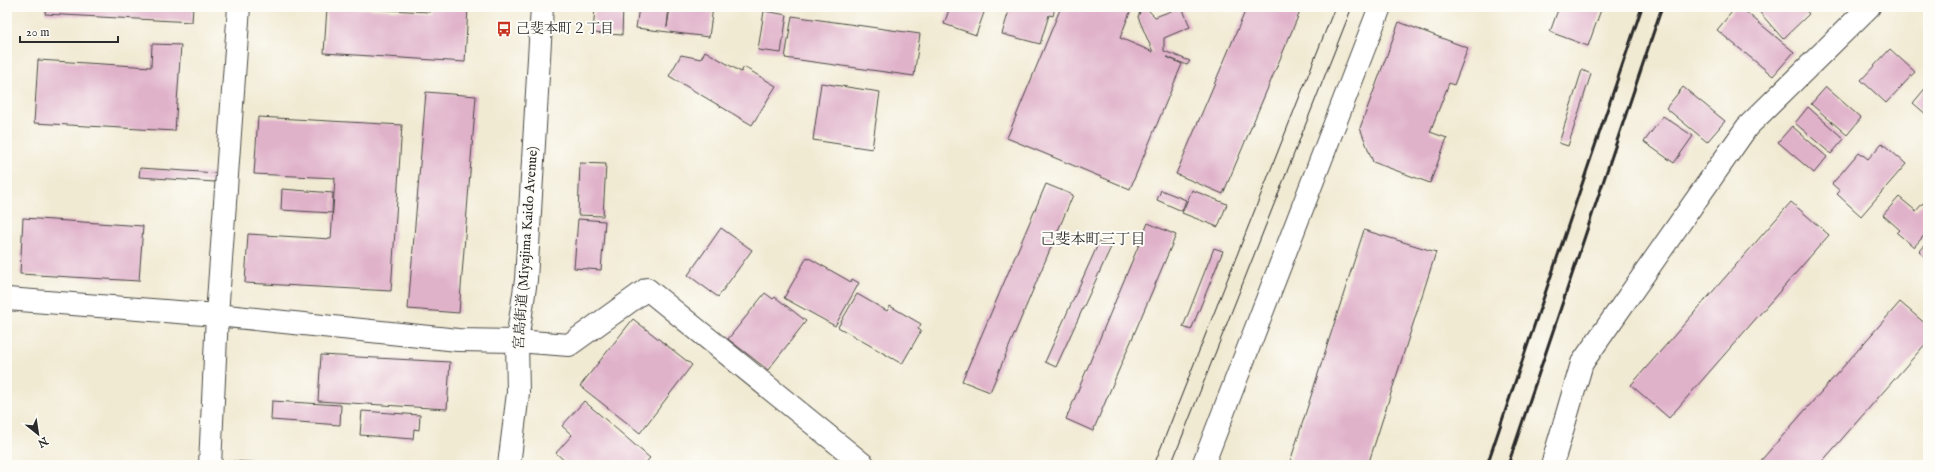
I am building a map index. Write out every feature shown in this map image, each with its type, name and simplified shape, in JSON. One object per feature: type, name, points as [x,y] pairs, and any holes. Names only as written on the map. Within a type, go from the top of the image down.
[{"type":"street","points":[[210,465],[217,315],[239,7]]},
{"type":"street","name":"宮島街道 (Miyajima Kaido Avenue)","points":[[509,465],[518,393],[517,341],[526,280],[542,7]]},
{"type":"street","points":[[1203,465],[1380,7]]},
{"type":"street","points":[[1552,465],[1582,363],[1747,127],[1870,7]]},
{"type":"street","points":[[7,299],[217,315],[458,340],[517,341],[569,345],[647,289],[864,465]]},
{"type":"building","points":[[46,7],[193,7],[192,22],[45,14]]},
{"type":"building","points":[[327,7],[430,12],[431,7],[468,7],[465,62],[324,53]]},
{"type":"building","points":[[595,7],[623,7],[622,35],[593,33]]},
{"type":"building","points":[[639,7],[669,7],[667,27],[670,7],[713,7],[709,37],[636,28]]},
{"type":"building","points":[[950,7],[986,7],[976,35],[944,24]]},
{"type":"building","points":[[1010,7],[1055,7],[1053,16],[1049,15],[1040,44],[1002,34]]},
{"type":"building","points":[[1061,7],[1132,7],[1120,38],[1153,52],[1138,17],[1142,7],[1145,7],[1155,17],[1182,7],[1190,27],[1164,38],[1164,51],[1190,61],[1187,65],[1167,57],[1182,64],[1130,189],[1007,138]]},
{"type":"building","points":[[1247,7],[1302,7],[1223,194],[1176,174]]},
{"type":"building","points":[[1559,7],[1602,7],[1588,46],[1550,32]]},
{"type":"building","points":[[1736,7],[1740,7],[1794,52],[1773,76],[1717,30]]},
{"type":"building","points":[[1755,7],[1803,7],[1809,14],[1783,39]]},
{"type":"building","points":[[764,11],[787,15],[781,53],[758,50]]},
{"type":"building","points":[[792,16],[920,34],[914,76],[785,58]]},
{"type":"building","points":[[1399,22],[1468,48],[1454,85],[1449,83],[1430,132],[1447,138],[1430,183],[1373,162],[1360,128]]},
{"type":"building","points":[[152,44],[181,45],[175,131],[34,123],[38,60],[151,67]]},
{"type":"building","points":[[1890,49],[1915,72],[1886,103],[1861,80]]},
{"type":"building","points":[[705,51],[741,72],[744,67],[776,86],[752,125],[669,76],[681,55],[701,59]]},
{"type":"building","points":[[1582,70],[1591,74],[1568,146],[1559,143]]},
{"type":"building","points":[[821,83],[880,92],[872,149],[813,140]]},
{"type":"building","points":[[1928,85],[1928,116],[1913,103]]},
{"type":"building","points":[[1683,87],[1725,121],[1707,142],[1666,108]]},
{"type":"building","points":[[1826,87],[1861,118],[1847,135],[1811,104]]},
{"type":"building","points":[[426,92],[476,96],[459,313],[408,309]]},
{"type":"building","points":[[1808,107],[1844,139],[1831,154],[1795,123]]},
{"type":"building","points":[[1663,116],[1693,136],[1674,163],[1644,142]]},
{"type":"building","points":[[258,117],[402,125],[391,291],[245,283],[248,234],[331,239],[335,178],[254,174]]},
{"type":"building","points":[[1792,126],[1827,157],[1814,173],[1778,142]]},
{"type":"building","points":[[1882,143],[1906,164],[1861,216],[1837,194],[1840,191],[1832,184],[1859,152],[1868,159]]},
{"type":"building","points":[[580,163],[606,164],[603,216],[578,215]]},
{"type":"building","points":[[140,168],[216,173],[215,182],[139,177]]},
{"type":"building","points":[[1046,184],[1073,195],[990,392],[962,381]]},
{"type":"building","points":[[282,189],[333,193],[332,213],[281,210]]},
{"type":"building","points":[[1161,190],[1186,200],[1182,211],[1157,200]]},
{"type":"building","points":[[1192,190],[1227,204],[1218,227],[1182,213]]},
{"type":"building","points":[[1899,197],[1916,211],[1923,203],[1928,207],[1928,231],[1914,247],[1897,233],[1900,230],[1883,215]]},
{"type":"building","points":[[1791,202],[1829,235],[1669,418],[1631,385]]},
{"type":"building","points":[[23,218],[143,226],[139,281],[20,274]]},
{"type":"building","points":[[578,219],[605,221],[601,270],[574,268]]},
{"type":"building","points":[[1148,223],[1176,235],[1093,431],[1066,419]]},
{"type":"building","points":[[721,228],[752,250],[718,297],[688,275]]},
{"type":"building","points":[[1364,230],[1436,252],[1368,465],[1289,465]]},
{"type":"building","points":[[1099,242],[1111,247],[1056,367],[1045,362]]},
{"type":"building","points":[[1928,242],[1928,259],[1919,252]]},
{"type":"building","points":[[1214,248],[1223,251],[1191,330],[1183,327]]},
{"type":"building","points":[[807,257],[851,282],[852,279],[859,283],[835,326],[784,298]]},
{"type":"building","points":[[765,293],[773,299],[775,297],[806,321],[768,370],[728,339]]},
{"type":"building","points":[[857,294],[887,311],[890,306],[921,324],[918,329],[921,331],[902,364],[838,327]]},
{"type":"building","points":[[1900,302],[1928,326],[1928,341],[1819,465],[1757,465]]},
{"type":"building","points":[[633,319],[692,365],[640,433],[580,386]]},
{"type":"building","points":[[321,355],[450,362],[447,409],[318,401]]},
{"type":"building","points":[[272,401],[341,405],[340,425],[271,420]]},
{"type":"building","points":[[584,401],[650,458],[643,465],[569,465],[556,453],[572,435],[562,426]]},
{"type":"building","points":[[362,411],[420,415],[419,430],[414,429],[413,439],[360,435]]},
{"type":"building","points":[[233,461],[280,464],[280,465],[233,465]]},
{"type":"tram line","points":[[1154,465],[1335,7]]},
{"type":"tram line","points":[[1171,465],[1352,7]]},
{"type":"railway","points":[[1487,465],[1642,7]]},
{"type":"railway","points":[[1508,465],[1662,7]]},
{"type":"place","name":"己斐本町２丁目","points":[[504,29]]},
{"type":"district","name":"己斐本町三丁目","points":[[1093,239]]}]
